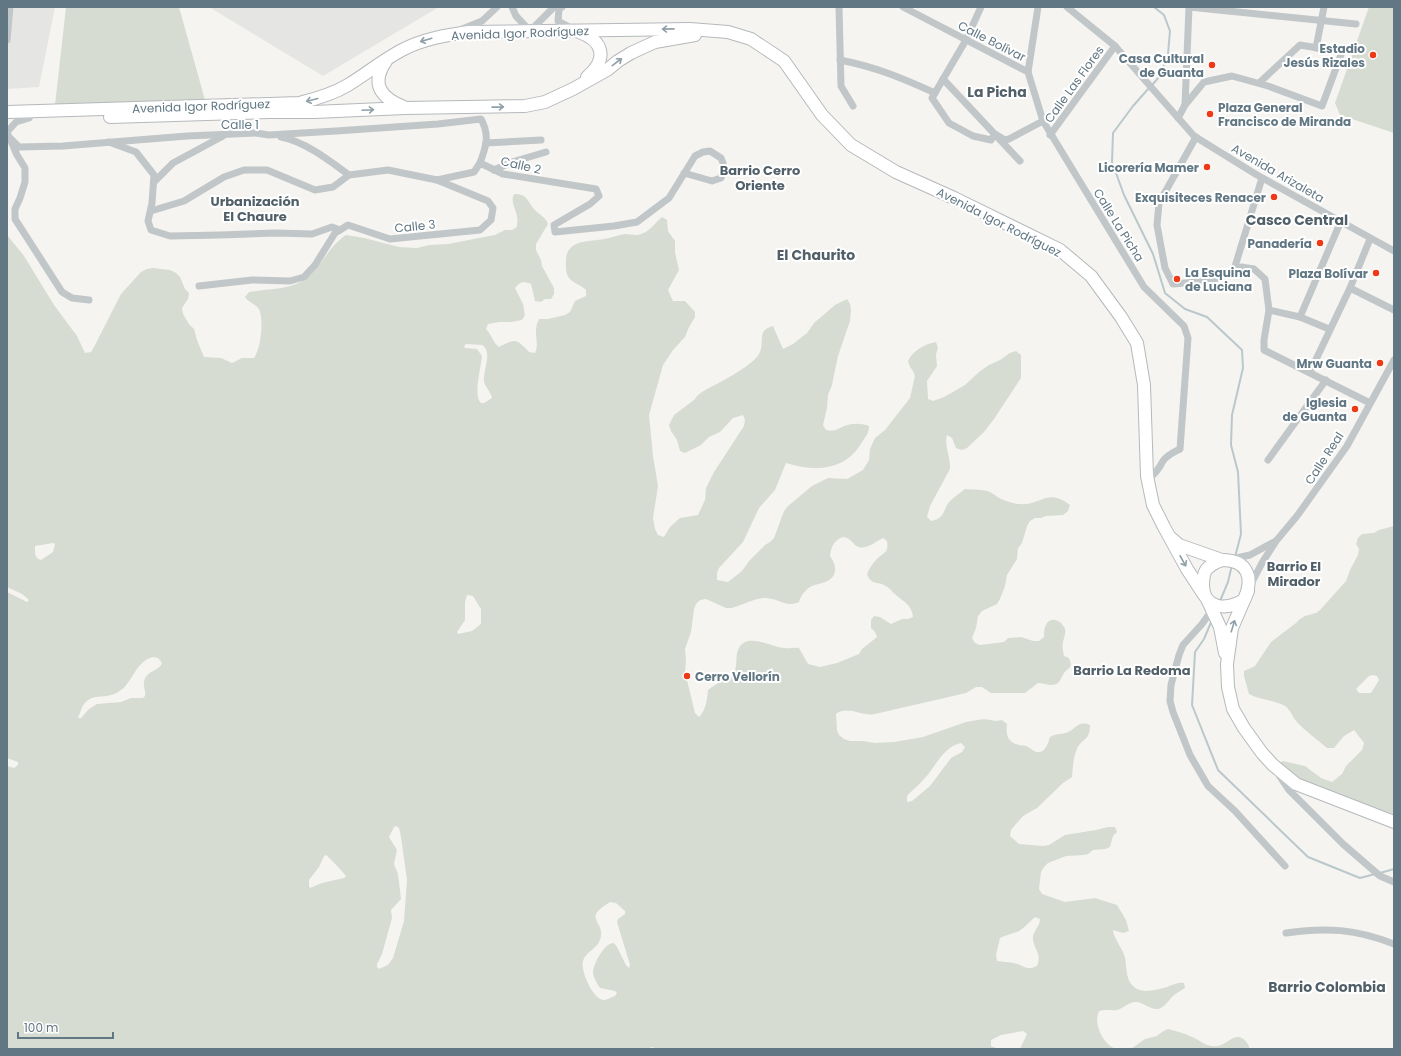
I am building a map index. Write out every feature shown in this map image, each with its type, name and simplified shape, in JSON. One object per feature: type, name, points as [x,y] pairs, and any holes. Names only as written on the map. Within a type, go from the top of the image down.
[{"type":"highway","name":"Avenida Igor Rodríguez","points":[[7,112],[299,103],[315,100],[340,90],[402,50],[418,42],[447,35],[469,32],[690,28],[734,34],[751,39],[784,61],[822,116],[851,145],[896,172],[954,198],[1060,250],[1091,276],[1137,342],[1144,385],[1147,476],[1153,505],[1169,537],[1179,545],[1225,560]]},
{"type":"highway","points":[[565,93],[594,71],[599,64],[600,52],[595,40],[590,36],[575,30]]},
{"type":"highway","name":"Avenida Igor Rodríguez","points":[[7,119],[525,106],[545,102],[565,93],[607,70],[631,53],[654,42],[690,35],[706,35],[728,36],[760,44]]},
{"type":"highway","points":[[388,59],[381,69],[378,77],[378,85],[386,97],[393,103],[405,108]]},
{"type":"highway","name":"Avenida Igor Rodríguez","points":[[1164,527],[1187,569],[1213,605]]},
{"type":"highway","points":[[1228,664],[1220,627],[1204,577],[1206,570],[1216,562],[1225,560],[1236,562],[1246,570],[1249,576],[1248,591],[1232,628],[1228,664],[1228,687],[1233,709],[1253,742],[1272,765],[1296,784],[1394,822]]},
{"type":"highway","points":[[1213,605],[1228,606],[1238,603],[1244,600],[1248,591]]},
{"type":"street","points":[[7,40],[10,7]]},
{"type":"street","points":[[447,35],[482,21],[497,7]]},
{"type":"street","points":[[512,7],[516,16],[530,31],[554,7]]},
{"type":"street","points":[[562,7],[559,9],[558,21],[575,30]]},
{"type":"street","points":[[839,7],[841,86],[853,106]]},
{"type":"street","name":"Calle Bolívar","points":[[903,7],[1028,72]]},
{"type":"street","points":[[981,7],[966,40],[932,98],[949,123],[973,136],[991,140],[995,134]]},
{"type":"street","name":"Calle La Picha","points":[[1038,7],[1028,72],[1042,121],[1144,287],[1184,326],[1188,338],[1180,449],[1170,454],[1164,460],[1160,469],[1151,477],[1147,476]]},
{"type":"street","points":[[1067,7],[1115,46]]},
{"type":"street","points":[[1185,105],[1189,7],[1356,24]]},
{"type":"street","points":[[1316,48],[1324,7]]},
{"type":"street","points":[[1178,118],[1185,105],[1204,82],[1232,76],[1259,83],[1322,106],[1342,52],[1300,45],[1259,83]]},
{"type":"street","name":"Avenida Arizaleta","points":[[1115,46],[1161,100],[1196,137],[1262,178],[1394,251]]},
{"type":"street","name":"Calle Las Flores","points":[[1050,135],[1115,46]]},
{"type":"street","points":[[840,60],[864,65],[897,76],[935,93]]},
{"type":"street","points":[[943,79],[1020,161]]},
{"type":"street","points":[[29,118],[16,122],[8,134],[17,155],[25,168],[24,182],[20,198],[15,209],[15,219],[62,292],[72,298],[89,300]]},
{"type":"street","name":"Calle 1","points":[[8,134],[19,147],[63,146],[225,134],[256,133],[269,135],[438,124],[481,119],[486,127],[486,143]]},
{"type":"street","points":[[995,134],[1005,140],[1009,139],[1042,121]]},
{"type":"street","points":[[154,182],[173,163],[225,134]]},
{"type":"street","points":[[269,135],[288,138],[323,156],[349,175]]},
{"type":"street","points":[[1196,137],[1159,203],[1157,225],[1165,268],[1173,284],[1210,280],[1233,273],[1241,267],[1254,269],[1265,278],[1269,310],[1264,340],[1264,350],[1275,357],[1310,372],[1370,403]]},
{"type":"street","points":[[150,211],[184,201],[224,177],[244,170],[267,170],[315,190],[333,187],[349,175],[388,170],[436,180],[474,172],[480,164],[486,143],[541,140]]},
{"type":"street","points":[[109,142],[136,152],[154,175],[150,211]]},
{"type":"street","points":[[494,170],[512,162],[546,152]]},
{"type":"street","name":"Calle 2","points":[[480,164],[503,174],[596,189],[599,196],[590,204],[554,225],[555,232],[637,222],[668,198],[684,173],[695,156],[703,152],[710,152],[717,155],[723,162],[724,168],[721,178],[712,181],[684,173]]},
{"type":"street","points":[[1233,273],[1262,178]]},
{"type":"street","name":"Calle 3","points":[[150,211],[148,222],[151,230],[170,236],[275,233],[312,234],[332,227],[340,230],[348,226],[390,239],[480,230],[491,220],[493,208],[488,201],[436,180]]},
{"type":"street","points":[[1300,317],[1341,221]]},
{"type":"street","points":[[199,286],[252,280],[290,281],[304,277],[315,265],[335,233],[340,230]]},
{"type":"street","points":[[1310,372],[1329,329],[1350,288],[1370,239]]},
{"type":"street","points":[[1350,288],[1394,310]]},
{"type":"street","points":[[1269,310],[1300,317],[1329,329]]},
{"type":"street","name":"Calle Real","points":[[1276,541],[1297,516],[1347,446],[1394,360]]},
{"type":"street","points":[[1268,460],[1326,380]]},
{"type":"street","points":[[1225,560],[1242,557],[1261,550],[1276,541]]},
{"type":"street","points":[[1248,591],[1276,541]]},
{"type":"street","points":[[1213,605],[1202,624],[1184,645],[1179,655],[1171,685],[1170,701],[1172,712],[1190,755],[1208,786],[1235,811],[1285,866]]},
{"type":"street","points":[[1272,765],[1289,790],[1343,844],[1380,876],[1394,882]]},
{"type":"street","points":[[1286,933],[1308,930],[1359,932],[1394,944]]},
{"type":"shaded area","points":[[7,7],[55,7],[39,87],[7,89]]},
{"type":"shaded area","points":[[66,7],[179,7],[205,100],[55,105]]},
{"type":"shaded area","points":[[209,7],[439,7],[323,76]]},
{"type":"shaded area","name":"Estadio Jesús Rizales","points":[[1369,7],[1394,7],[1394,133],[1340,115],[1335,103]]},
{"type":"shaded area","points":[[514,194],[519,194],[527,198],[534,209],[545,219],[548,224],[536,244],[536,250],[542,266],[554,288],[554,294],[551,299],[545,299],[541,302],[535,301],[531,284],[524,282],[520,283],[515,288],[523,304],[525,315],[522,320],[488,324],[486,329],[499,347],[509,342],[516,341],[529,352],[535,353],[537,345],[536,328],[539,319],[548,319],[565,315],[570,312],[575,301],[586,296],[586,290],[571,280],[567,274],[566,260],[567,253],[570,248],[586,241],[607,239],[625,234],[639,235],[650,229],[662,217],[667,220],[668,231],[675,241],[675,252],[679,270],[668,290],[673,301],[685,301],[695,312],[695,317],[685,337],[673,350],[663,365],[649,415],[658,486],[653,518],[658,535],[664,537],[670,527],[680,518],[698,515],[705,500],[706,488],[714,472],[744,426],[745,420],[743,415],[733,418],[720,432],[709,437],[701,445],[685,453],[680,451],[677,440],[669,425],[674,415],[702,392],[749,365],[759,354],[764,331],[768,328],[773,326],[783,349],[793,344],[807,333],[814,323],[835,305],[847,299],[850,304],[850,321],[838,356],[832,385],[828,395],[823,425],[826,430],[831,431],[852,424],[866,425],[869,426],[867,434],[855,452],[839,464],[829,467],[808,468],[786,463],[775,490],[759,508],[743,542],[719,568],[717,580],[728,582],[742,571],[749,561],[774,538],[784,511],[788,506],[812,486],[828,478],[847,479],[863,470],[869,460],[870,449],[875,438],[885,430],[910,398],[915,376],[908,361],[916,351],[928,344],[936,342],[938,348],[936,354],[937,366],[927,381],[928,399],[933,401],[944,397],[965,385],[979,372],[1010,353],[1016,351],[1021,355],[1021,378],[984,432],[967,448],[962,450],[956,448],[952,438],[947,435],[946,443],[950,461],[950,469],[930,506],[927,517],[931,521],[939,518],[950,501],[965,489],[987,491],[1001,499],[1017,504],[1027,504],[1050,497],[1062,500],[1070,505],[1068,511],[1063,515],[1035,518],[1030,521],[1022,543],[1018,548],[1017,559],[1007,575],[1000,599],[997,604],[982,611],[978,616],[976,628],[972,638],[975,643],[980,645],[1004,642],[1008,638],[1021,637],[1033,641],[1039,641],[1044,637],[1045,628],[1048,622],[1055,620],[1060,622],[1065,629],[1063,649],[1064,656],[1069,658],[1071,664],[1070,667],[1057,684],[1052,685],[1038,683],[1025,693],[991,693],[982,687],[976,687],[966,693],[875,714],[850,711],[841,712],[836,714],[837,730],[839,735],[850,741],[875,743],[894,742],[923,737],[966,722],[984,719],[996,721],[1002,720],[1007,724],[1007,735],[1012,742],[1027,746],[1034,751],[1040,752],[1045,748],[1050,737],[1069,732],[1082,724],[1090,725],[1089,734],[1079,745],[1076,752],[1073,763],[1072,777],[1063,783],[1037,808],[1023,816],[1011,830],[1010,836],[1019,844],[1043,846],[1049,845],[1065,835],[1115,827],[1117,832],[1113,836],[1110,847],[1093,850],[1088,854],[1066,856],[1048,863],[1041,872],[1039,889],[1042,894],[1065,902],[1095,898],[1117,905],[1126,920],[1129,931],[1123,933],[1113,930],[1124,954],[1129,981],[1137,989],[1148,991],[1177,983],[1184,983],[1185,988],[1174,995],[1165,1005],[1158,1009],[1134,1002],[1117,1010],[1099,1011],[1097,1022],[1100,1033],[1107,1043],[1116,1049],[1020,1049],[1027,1034],[1023,1031],[1001,1035],[991,1040],[991,1046],[998,1049],[657,1049],[652,1047],[647,1049],[7,1049],[7,766],[14,768],[18,765],[18,762],[7,758],[7,592],[27,602],[29,600],[22,594],[7,587],[7,235],[24,256],[54,305],[77,336],[85,353],[91,352],[121,294],[141,272],[153,268],[170,270],[180,277],[185,289],[189,293],[188,299],[182,308],[183,314],[194,329],[204,357],[221,358],[232,363],[242,358],[254,358],[260,341],[261,314],[258,307],[248,301],[245,297],[249,292],[283,288],[299,283],[313,272],[332,248],[346,235],[399,247],[417,248],[429,245],[448,244],[495,235],[505,230],[512,230],[517,227],[513,197]],"holes":[[[466,344],[482,345],[487,352],[484,381],[492,398],[484,403],[481,403],[478,394],[478,381],[482,356],[477,349],[465,348],[464,346]],[[845,537],[857,547],[861,548],[883,538],[887,541],[886,551],[873,563],[867,574],[870,580],[886,586],[907,604],[911,609],[913,617],[902,619],[891,624],[880,617],[874,616],[871,620],[871,628],[877,637],[862,649],[859,654],[837,663],[820,667],[808,664],[799,648],[779,647],[753,641],[742,644],[738,650],[734,672],[708,690],[705,708],[699,717],[695,713],[685,672],[685,649],[691,632],[696,604],[700,600],[706,599],[726,608],[732,608],[761,598],[770,598],[790,604],[799,602],[803,594],[810,587],[823,583],[832,578],[835,567],[830,556],[835,542],[840,538]],[[55,544],[53,552],[41,560],[36,557],[35,546]],[[467,595],[473,596],[481,609],[481,624],[472,631],[458,634],[457,632],[465,620],[465,602]],[[153,657],[158,658],[162,663],[158,668],[149,673],[145,679],[145,696],[143,698],[131,698],[121,702],[97,704],[89,709],[81,718],[78,718],[84,704],[88,700],[113,695],[118,692],[127,684],[142,663]],[[961,743],[965,747],[962,752],[951,758],[930,786],[912,801],[907,802],[907,796],[925,778],[949,748]],[[396,826],[399,828],[407,880],[404,921],[393,958],[388,965],[379,969],[377,964],[382,954],[392,918],[391,910],[401,899],[398,874],[394,864],[397,850],[389,837],[394,827]],[[326,855],[346,876],[344,878],[322,883],[310,888],[309,880],[319,867],[324,856]],[[610,902],[616,903],[625,911],[625,914],[618,919],[617,922],[630,965],[629,968],[616,945],[613,943],[606,947],[593,969],[594,977],[600,988],[615,991],[617,993],[615,996],[606,1000],[600,999],[592,990],[583,971],[584,958],[600,940],[600,928],[595,917],[601,908]],[[1035,917],[1040,919],[1039,925],[1033,936],[1039,958],[1037,966],[1027,968],[1014,963],[997,961],[996,955],[1000,938],[1020,931]]]},
{"type":"shaded area","points":[[1394,526],[1394,814],[1317,789],[1299,781],[1278,764],[1283,761],[1305,766],[1321,778],[1332,782],[1342,774],[1346,766],[1362,750],[1364,743],[1354,730],[1344,736],[1334,748],[1327,748],[1300,725],[1285,706],[1249,694],[1244,676],[1244,671],[1255,666],[1271,642],[1300,619],[1320,610],[1346,581],[1358,555],[1359,549],[1356,544],[1358,538],[1362,534],[1374,533]],"holes":[[[1369,676],[1377,676],[1379,680],[1371,693],[1359,693],[1356,689]]]},
{"type":"shaded area","points":[[1168,1029],[1186,1034],[1210,1046],[1222,1045],[1237,1037],[1245,1040],[1249,1046],[1249,1049],[1131,1049],[1145,1039],[1157,1036]]},
{"type":"waterway","points":[[1152,85],[1160,76],[1168,54],[1170,31],[1164,15],[1154,7]]},
{"type":"waterway","points":[[1149,88],[1133,106],[1113,133],[1112,162],[1124,195],[1153,254],[1165,293],[1185,309],[1207,317],[1242,350],[1243,368],[1232,415],[1231,445],[1238,472],[1241,534],[1235,557]]},
{"type":"waterway","points":[[1220,601],[1228,582],[1232,565]]},
{"type":"waterway","points":[[1212,620],[1204,639],[1195,652],[1192,705],[1218,770],[1308,857],[1360,878],[1375,874]]},
{"type":"waterway","points":[[1380,873],[1394,869]]},
{"type":"place","name":"Estadio Jesús Rizales","points":[[1373,55]]},
{"type":"place","name":"Casa Cultural de Guanta","points":[[1212,65]]},
{"type":"place","name":"Plaza General Francisco de Miranda","points":[[1210,114]]},
{"type":"place","name":"Licorería Mamer","points":[[1207,167]]},
{"type":"place","name":"Exquisiteces Renacer","points":[[1274,197]]},
{"type":"place","name":"Panadería","points":[[1320,243]]},
{"type":"place","name":"Plaza Bolívar","points":[[1376,273]]},
{"type":"place","name":"La Esquina de Luciana","points":[[1177,279]]},
{"type":"place","name":"Mrw Guanta","points":[[1380,363]]},
{"type":"place","name":"Iglesia de Guanta","points":[[1355,409]]},
{"type":"place","name":"Cerro Vellorín","points":[[687,676]]},
{"type":"district","name":"La Picha","points":[[997,92]]},
{"type":"district","name":"Barrio Cerro Oriente","points":[[760,178]]},
{"type":"district","name":"Urbanización El Chaure","points":[[255,208]]},
{"type":"district","name":"Casco Central","points":[[1297,220]]},
{"type":"district","name":"El Chaurito","points":[[816,255]]},
{"type":"district","name":"Barrio El Mirador","points":[[1294,574]]},
{"type":"district","name":"Barrio La Redoma","points":[[1132,670]]},
{"type":"district","name":"Barrio Colombia","points":[[1327,987]]}]
